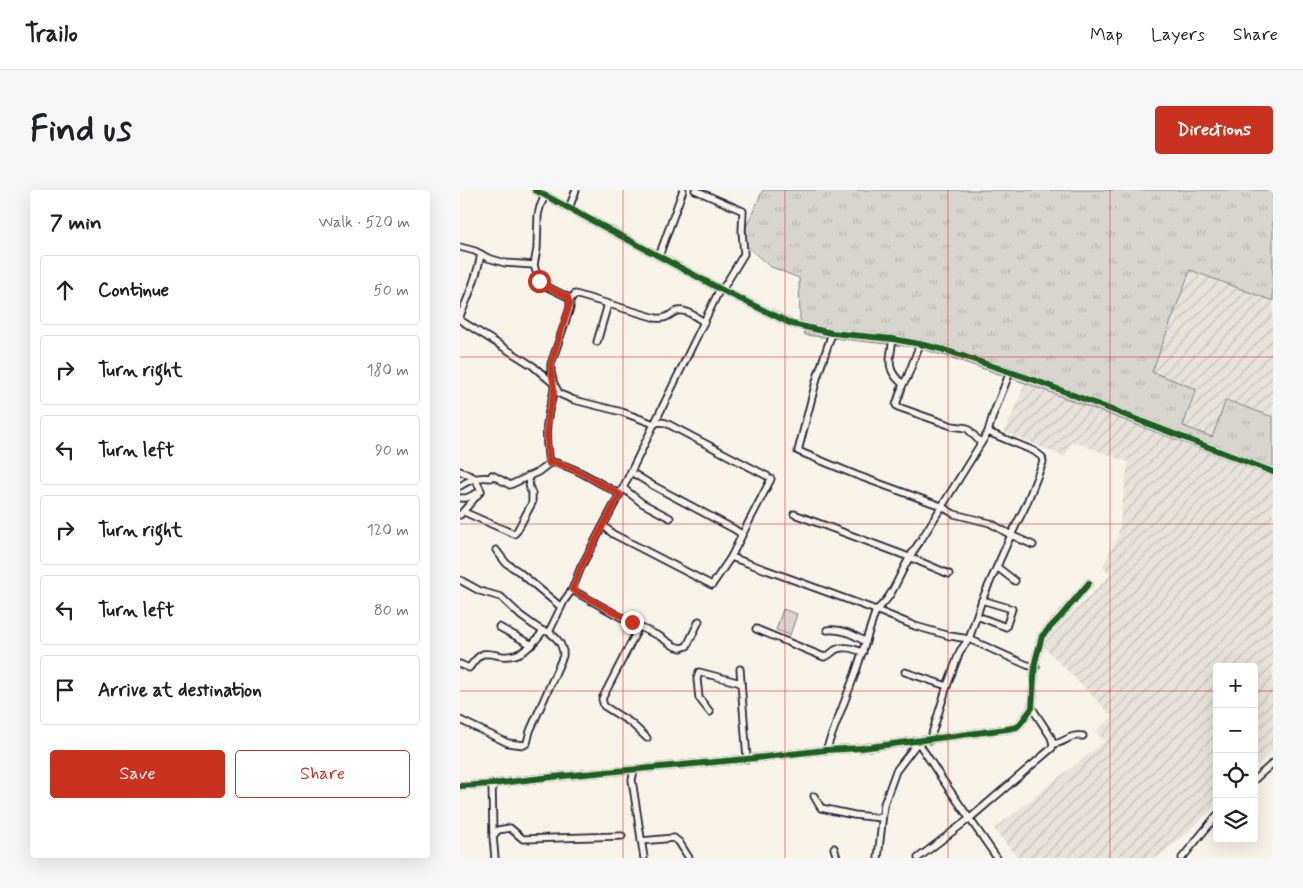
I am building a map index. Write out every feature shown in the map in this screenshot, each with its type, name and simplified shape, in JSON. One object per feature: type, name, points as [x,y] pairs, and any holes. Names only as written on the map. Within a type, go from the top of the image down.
[{"type":"street","points":[[535,190],[721,289],[792,324],[832,332],[893,339],[945,350],[1036,381],[1273,472]]},
{"type":"street","points":[[569,208],[576,190]]},
{"type":"street","points":[[659,256],[683,190]]},
{"type":"street","points":[[460,664],[469,668],[483,654],[511,656],[519,654],[546,632],[572,590],[581,567],[624,488],[721,289],[744,254],[743,211],[695,190]]},
{"type":"street","points":[[545,195],[538,215],[534,266],[539,281],[543,285],[568,297],[570,300]]},
{"type":"street","points":[[460,247],[505,263],[534,266]]},
{"type":"street","points":[[460,316],[470,294],[481,254]]},
{"type":"street","points":[[604,526],[613,534],[712,584],[731,557],[769,477],[666,423],[654,424],[622,412],[567,398],[558,393],[551,372],[551,364],[570,308],[570,300],[578,294],[656,318],[665,318],[680,310],[704,322]]},
{"type":"street","points":[[597,342],[608,304]]},
{"type":"street","points":[[460,320],[533,366],[554,384],[554,393],[548,417],[549,464]]},
{"type":"street","points":[[832,332],[817,378],[798,450],[856,475],[941,506],[954,514],[990,523],[1033,545]]},
{"type":"street","points":[[893,339],[889,363],[895,378],[903,384]]},
{"type":"street","points":[[920,344],[896,405],[952,426],[967,428],[981,443]]},
{"type":"street","points":[[826,750],[863,652],[876,610],[888,598],[909,557],[988,432],[1010,372]]},
{"type":"street","points":[[930,740],[960,651],[969,639],[982,600],[1026,505],[1043,462],[1042,458],[1034,451],[988,432]]},
{"type":"street","points":[[460,486],[475,478],[490,478],[492,475],[510,485],[538,472],[551,462],[572,469],[620,494]]},
{"type":"street","points":[[460,471],[475,478],[481,491]]},
{"type":"street","points":[[631,472],[734,528],[740,533],[741,537]]},
{"type":"street","points":[[481,491],[462,514],[514,534],[532,503],[528,476]]},
{"type":"street","points":[[624,488],[642,503],[670,518]]},
{"type":"street","points":[[460,498],[466,498],[481,491]]},
{"type":"street","points":[[794,514],[949,574]]},
{"type":"street","points":[[496,550],[506,563],[561,607]]},
{"type":"street","points":[[731,557],[915,626],[950,636],[969,639],[1027,665],[1036,666]]},
{"type":"street","points":[[997,567],[1016,581]]},
{"type":"street","points":[[460,580],[480,591],[501,597],[521,616],[556,638],[560,643],[563,656],[530,731],[527,743],[524,745],[508,743],[460,720]]},
{"type":"street","points":[[460,786],[862,748],[918,742],[1017,727],[1024,721],[1032,708],[1038,647],[1044,632],[1056,622],[1089,583]]},
{"type":"street","points":[[572,590],[659,636],[674,646],[684,648],[690,642],[699,621]]},
{"type":"street","points":[[976,616],[1006,627],[1012,609],[982,600]]},
{"type":"street","points":[[637,626],[636,633],[602,699],[604,706],[631,723],[647,738]]},
{"type":"street","points":[[498,627],[532,645]]},
{"type":"street","points":[[756,630],[824,657],[828,657],[837,648],[851,648],[863,652]]},
{"type":"street","points":[[827,630],[840,630],[866,642]]},
{"type":"street","points":[[740,669],[747,759]]},
{"type":"street","points":[[710,712],[698,698],[698,672],[741,683]]},
{"type":"street","points":[[905,672],[947,686]]},
{"type":"street","points":[[918,858],[969,819],[1052,748],[1051,737],[1032,708]]},
{"type":"street","points":[[1053,744],[1058,744],[1073,736],[1083,736]]},
{"type":"street","points":[[878,858],[884,804],[899,765],[918,742]]},
{"type":"street","points":[[918,742],[997,858]]},
{"type":"street","points":[[1258,776],[1273,763]]},
{"type":"street","points":[[634,770],[632,780],[644,858]]},
{"type":"street","points":[[492,784],[495,858]]},
{"type":"street","points":[[814,796],[821,808],[854,815],[882,818]]},
{"type":"street","points":[[1182,858],[1213,821]]},
{"type":"street","points":[[493,836],[498,830],[510,828],[523,839],[622,836]]},
{"type":"street","points":[[641,841],[674,838],[679,842],[689,858]]},
{"type":"street","points":[[834,848],[837,858]]},
{"type":"shaded area","points":[[1190,270],[1273,301],[1273,417],[1226,400],[1212,437],[1182,426],[1196,389],[1152,372]]},
{"type":"shaded area","points":[[1025,383],[1273,476],[1273,750],[1258,764],[1258,663],[1213,663],[1213,808],[1185,835],[1156,858],[1018,858],[994,829],[1105,741],[1095,732],[1113,717],[1042,645],[1110,575],[1103,566],[1118,536],[1128,462],[1072,441],[1065,457],[1005,432]]},
{"type":"green space","points":[[763,190],[1273,190],[1273,301],[1190,270],[1152,372],[1196,389],[1183,426],[1212,437],[1226,400],[1273,417],[1273,476],[1025,383],[946,356],[914,347],[805,335],[800,319],[799,278],[769,266],[746,245],[746,227]]},
{"type":"green space","points":[[783,609],[797,614],[790,635],[776,630]]},
{"type":"cycle path","points":[[535,190],[724,291],[792,324],[832,333],[893,339],[945,350],[1037,381],[1273,472]]},
{"type":"cycle path","points":[[460,786],[862,748],[1017,727],[1032,708],[1035,662],[1042,636],[1089,583]]},
{"type":"route","points":[[539,281],[543,285],[568,297],[570,300],[570,308],[550,368],[554,393],[548,417],[549,464],[551,462],[558,463],[620,494],[581,567],[572,590],[632,622]]}]
